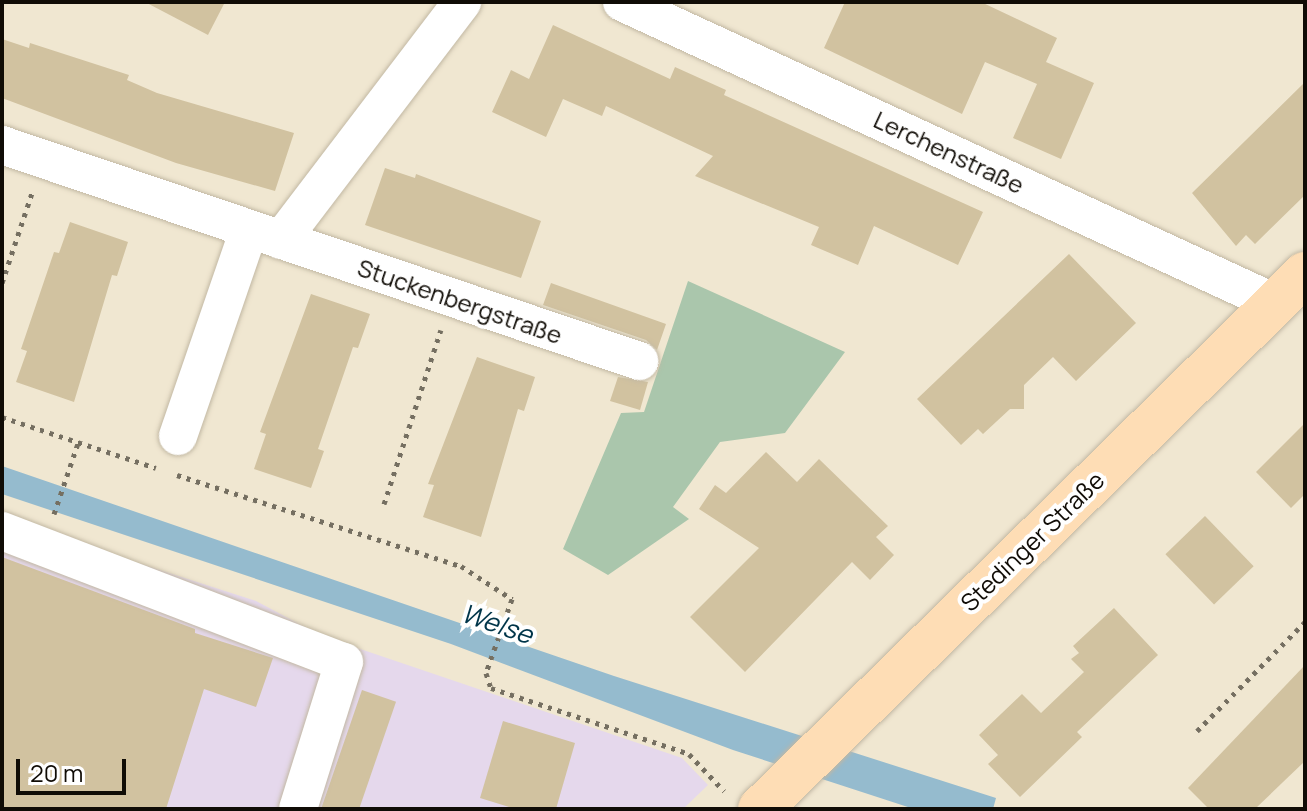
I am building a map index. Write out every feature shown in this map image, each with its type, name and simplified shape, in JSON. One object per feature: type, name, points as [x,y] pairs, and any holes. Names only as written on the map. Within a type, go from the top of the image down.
[{"type":"main road","name":"Stedinger Straße","points":[[746,804],[793,776],[1290,289]]},
{"type":"street","points":[[178,436],[265,235],[462,2]]},
{"type":"street","name":"Lerchenstraße","points":[[635,4],[1290,289]]},
{"type":"street","name":"Stuckenbergstraße","points":[[2,145],[639,361]]},
{"type":"street","points":[[2,531],[44,544],[344,662],[298,809]]},
{"type":"path","points":[[2,283],[43,159]]},
{"type":"path","points":[[384,504],[452,298]]},
{"type":"path","points":[[2,417],[461,566],[512,599],[486,673],[491,688],[689,754],[746,804]]},
{"type":"path","points":[[44,544],[78,443]]},
{"type":"path","points":[[1197,731],[1305,622]]},
{"type":"shaded area","points":[[2,519],[256,601],[322,636],[682,758],[708,785],[683,809],[2,809]]},
{"type":"green space","points":[[688,281],[845,352],[785,433],[720,442],[673,507],[689,519],[608,575],[563,549],[621,413],[644,412]]},
{"type":"water","points":[[2,466],[614,676],[996,798],[993,809],[914,809],[733,750],[451,644],[2,494]]},
{"type":"building","points":[[145,2],[225,2],[208,35]]},
{"type":"building","points":[[845,2],[981,2],[1057,38],[1046,62],[1094,83],[1061,159],[1013,138],[1037,84],[985,62],[962,114],[824,48]]},
{"type":"building","points":[[553,25],[670,79],[675,67],[726,90],[724,95],[983,212],[958,265],[874,226],[858,265],[811,245],[819,227],[695,176],[713,156],[606,106],[602,116],[563,99],[546,137],[492,112],[511,70],[529,79]]},
{"type":"building","points":[[2,39],[29,48],[30,43],[129,75],[127,80],[157,93],[294,133],[275,191],[176,163],[2,98]]},
{"type":"building","points":[[1305,82],[1305,195],[1255,244],[1246,235],[1236,246],[1192,193]]},
{"type":"building","points":[[385,168],[415,178],[416,174],[541,221],[521,278],[365,225]]},
{"type":"building","points":[[70,222],[128,242],[117,276],[112,275],[74,402],[16,382],[27,351],[21,349],[54,252],[59,253]]},
{"type":"building","points":[[1069,254],[1136,323],[1076,381],[1053,357],[1024,385],[1024,409],[1010,409],[983,434],[978,429],[961,445],[917,399]]},
{"type":"building","points":[[551,283],[666,324],[657,350],[646,340],[543,305]]},
{"type":"building","points":[[311,294],[370,314],[358,348],[353,347],[318,449],[324,451],[311,488],[254,469],[266,434],[260,432]]},
{"type":"building","points":[[477,357],[535,377],[524,411],[518,409],[481,537],[423,517],[434,485],[428,484]]},
{"type":"building","points":[[618,377],[648,382],[640,410],[610,401]]},
{"type":"building","points":[[1305,423],[1305,494],[1291,508],[1256,472]]},
{"type":"building","points":[[766,452],[797,482],[819,459],[888,526],[876,537],[894,555],[870,580],[852,562],[745,672],[690,617],[759,548],[699,509],[715,485],[726,493]]},
{"type":"building","points":[[1205,516],[1254,566],[1214,605],[1165,554]]},
{"type":"building","points":[[2,557],[195,629],[195,633],[273,658],[256,707],[204,689],[166,809],[2,809]]},
{"type":"building","points":[[1114,608],[1158,655],[1077,732],[1082,737],[1020,797],[988,764],[998,755],[979,735],[1022,694],[1041,713],[1084,672],[1071,659],[1079,653],[1073,646]]},
{"type":"building","points":[[1305,665],[1305,761],[1255,809],[1209,809],[1188,788]]},
{"type":"building","points":[[362,690],[396,702],[359,809],[321,809]]},
{"type":"building","points":[[503,721],[575,743],[556,809],[516,809],[480,798]]},
{"type":"water label","name":"Welse","points":[[497,624]]}]
